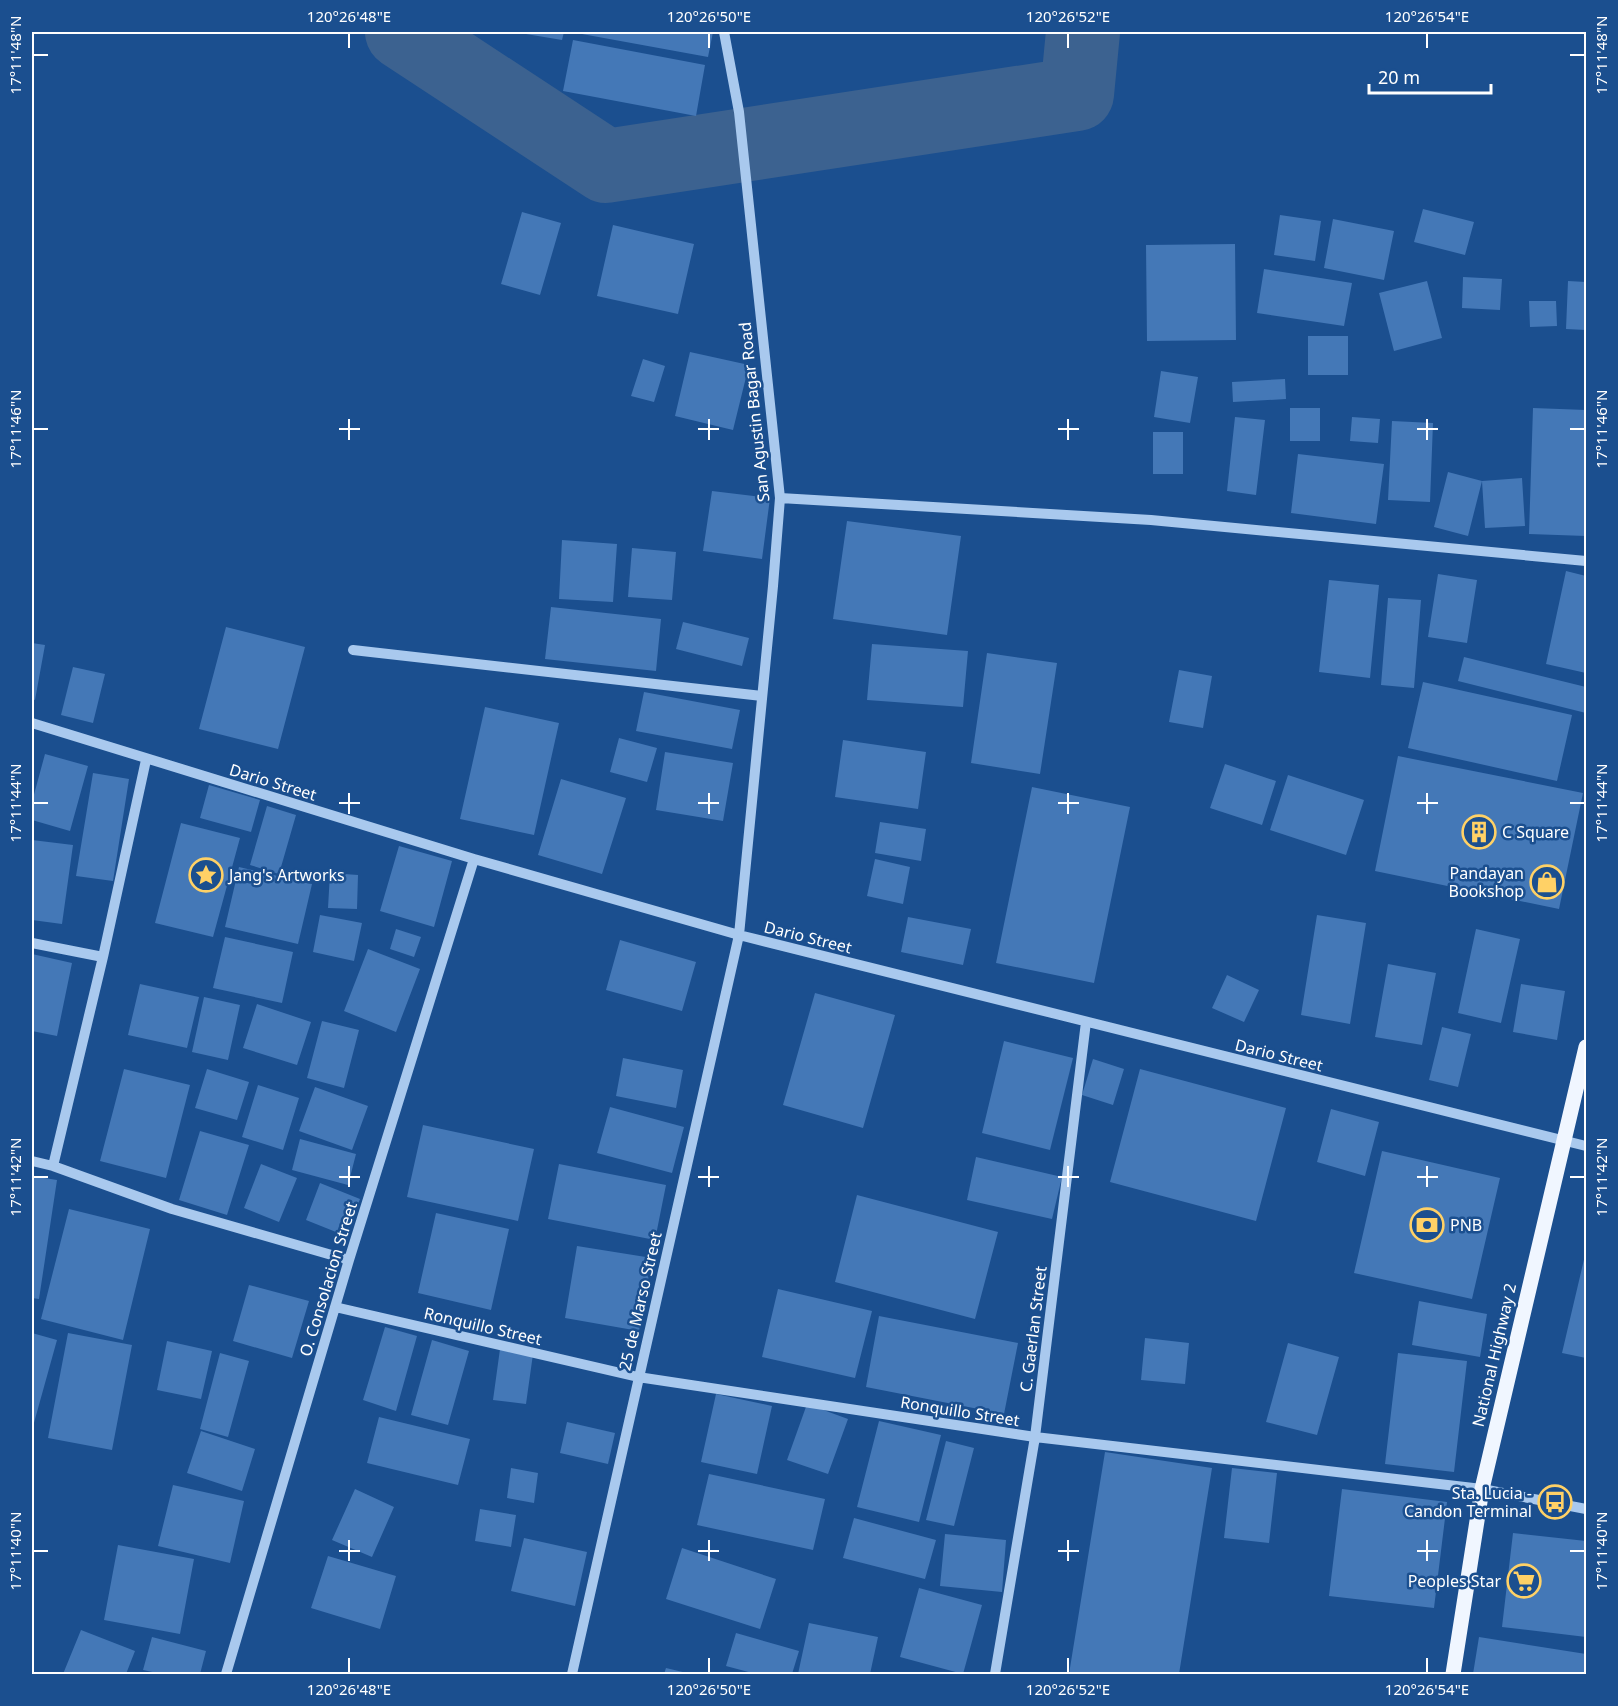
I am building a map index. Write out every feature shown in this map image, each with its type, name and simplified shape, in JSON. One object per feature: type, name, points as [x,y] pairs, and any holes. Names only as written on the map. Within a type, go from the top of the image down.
[{"type":"main road","name":"National Highway 2","points":[[1453,1674],[1482,1489],[1587,1047]]},
{"type":"street","name":"San Agustin Bagar Road","points":[[724,32],[739,112],[780,498],[739,935]]},
{"type":"street","points":[[780,498],[1151,520],[1587,561]]},
{"type":"street","points":[[353,650],[762,696]]},
{"type":"street","name":"Dario Street","points":[[32,723],[474,859],[739,935],[1587,1146]]},
{"type":"street","points":[[53,1166],[147,760]]},
{"type":"street","name":"O. Consolacion Street","points":[[226,1674],[349,1260],[474,859]]},
{"type":"street","name":"25 de Marso Street","points":[[572,1674],[739,935]]},
{"type":"street","points":[[32,943],[103,957]]},
{"type":"street","name":"C. Gaerlan Street","points":[[995,1674],[1035,1437],[1086,1022]]},
{"type":"street","points":[[32,1161],[53,1166],[172,1209],[349,1260]]},
{"type":"street","name":"Ronquillo Street","points":[[335,1307],[638,1377],[1035,1437],[1482,1489],[1587,1509]]},
{"type":"building","points":[[527,32],[564,32],[562,40],[526,34]]},
{"type":"building","points":[[582,32],[713,32],[708,57],[582,34]]},
{"type":"building","points":[[573,40],[705,65],[696,116],[563,91]]},
{"type":"building","points":[[1423,209],[1474,222],[1465,255],[1414,242]]},
{"type":"building","points":[[522,212],[561,223],[540,295],[501,284]]},
{"type":"building","points":[[1280,215],[1321,221],[1315,261],[1274,255]]},
{"type":"building","points":[[1333,219],[1394,231],[1384,280],[1324,268]]},
{"type":"building","points":[[613,225],[694,244],[678,314],[597,296]]},
{"type":"building","points":[[1235,244],[1236,340],[1147,341],[1146,245]]},
{"type":"building","points":[[1264,269],[1352,283],[1344,326],[1257,313]]},
{"type":"building","points":[[1463,277],[1502,279],[1500,310],[1462,308]]},
{"type":"building","points":[[1427,281],[1442,338],[1394,351],[1379,293]]},
{"type":"building","points":[[1568,281],[1586,282],[1586,330],[1566,329]]},
{"type":"building","points":[[1529,301],[1556,301],[1557,326],[1530,327]]},
{"type":"building","points":[[1308,336],[1348,336],[1348,375],[1308,375]]},
{"type":"building","points":[[690,352],[749,365],[733,430],[675,416]]},
{"type":"building","points":[[643,359],[665,366],[654,402],[631,396]]},
{"type":"building","points":[[1161,371],[1198,377],[1190,423],[1154,417]]},
{"type":"building","points":[[1285,379],[1286,399],[1233,402],[1232,382]]},
{"type":"building","points":[[1290,408],[1320,408],[1320,441],[1290,441]]},
{"type":"building","points":[[1533,408],[1586,410],[1586,536],[1529,534]]},
{"type":"building","points":[[1235,417],[1265,420],[1256,495],[1227,491]]},
{"type":"building","points":[[1352,417],[1380,419],[1378,443],[1350,441]]},
{"type":"building","points":[[1392,421],[1433,423],[1430,502],[1388,500]]},
{"type":"building","points":[[1153,432],[1183,432],[1183,474],[1153,474]]},
{"type":"building","points":[[1298,454],[1384,464],[1376,524],[1291,513]]},
{"type":"building","points":[[1448,472],[1482,481],[1468,536],[1434,527]]},
{"type":"building","points":[[1522,478],[1525,526],[1485,528],[1482,481]]},
{"type":"building","points":[[712,491],[770,498],[762,559],[703,551]]},
{"type":"building","points":[[847,521],[961,536],[947,635],[833,619]]},
{"type":"building","points":[[562,540],[617,544],[613,602],[559,599]]},
{"type":"building","points":[[632,548],[676,552],[672,600],[628,597]]},
{"type":"building","points":[[1566,571],[1586,576],[1586,673],[1546,664]]},
{"type":"building","points":[[1438,574],[1477,580],[1467,643],[1428,637]]},
{"type":"building","points":[[1329,580],[1379,585],[1370,678],[1319,672]]},
{"type":"building","points":[[1388,598],[1421,600],[1414,688],[1381,685]]},
{"type":"building","points":[[551,607],[661,619],[656,671],[545,659]]},
{"type":"building","points":[[683,622],[749,638],[742,666],[676,649]]},
{"type":"building","points":[[226,627],[305,647],[278,749],[199,729]]},
{"type":"building","points":[[32,643],[45,645],[35,700],[32,699]]},
{"type":"building","points":[[872,644],[968,651],[963,707],[867,700]]},
{"type":"building","points":[[987,653],[1057,663],[1040,774],[971,763]]},
{"type":"building","points":[[1464,657],[1586,687],[1586,713],[1458,681]]},
{"type":"building","points":[[73,667],[105,674],[93,723],[61,715]]},
{"type":"building","points":[[1179,670],[1212,676],[1203,728],[1169,722]]},
{"type":"building","points":[[1423,682],[1572,715],[1557,781],[1408,748]]},
{"type":"building","points":[[644,692],[740,710],[732,749],[636,731]]},
{"type":"building","points":[[485,707],[559,723],[534,835],[460,819]]},
{"type":"building","points":[[619,738],[657,748],[647,782],[610,772]]},
{"type":"building","points":[[843,740],[926,752],[918,809],[835,797]]},
{"type":"building","points":[[665,752],[733,763],[723,821],[656,810]]},
{"type":"building","points":[[45,754],[88,766],[70,831],[32,820],[32,802]]},
{"type":"building","name":"C Square","points":[[1398,756],[1583,793],[1559,909],[1375,871]]},
{"type":"building","points":[[1225,764],[1276,781],[1262,825],[1210,808]]},
{"type":"building","points":[[93,773],[129,779],[113,881],[76,876]]},
{"type":"building","points":[[1288,775],[1364,800],[1346,855],[1270,830]]},
{"type":"building","points":[[561,779],[626,798],[602,874],[538,855]]},
{"type":"building","points":[[209,785],[260,800],[251,832],[200,818]]},
{"type":"building","points":[[1032,787],[1130,807],[1094,983],[996,963]]},
{"type":"building","points":[[267,806],[296,815],[279,874],[250,865]]},
{"type":"building","points":[[880,822],[926,829],[921,861],[875,853]]},
{"type":"building","points":[[181,823],[240,838],[213,937],[155,923]]},
{"type":"building","points":[[32,840],[73,845],[62,924],[32,920]]},
{"type":"building","points":[[399,846],[452,861],[434,927],[380,911]]},
{"type":"building","points":[[875,859],[910,867],[903,904],[867,896]]},
{"type":"building","points":[[239,867],[312,884],[298,944],[225,927]]},
{"type":"building","points":[[330,873],[358,875],[357,909],[328,908]]},
{"type":"building","points":[[320,915],[362,923],[354,961],[313,952]]},
{"type":"building","points":[[1317,915],[1366,923],[1350,1024],[1301,1015]]},
{"type":"building","points":[[908,917],[971,929],[963,965],[901,952]]},
{"type":"building","points":[[396,929],[421,937],[414,957],[390,949]]},
{"type":"building","points":[[1476,929],[1520,939],[1501,1023],[1458,1013]]},
{"type":"building","points":[[225,937],[293,952],[282,1003],[213,988]]},
{"type":"building","points":[[620,940],[696,962],[682,1011],[606,990]]},
{"type":"building","points":[[368,949],[420,969],[396,1032],[344,1011]]},
{"type":"building","points":[[32,954],[72,963],[57,1036],[32,1031]]},
{"type":"building","points":[[1388,964],[1436,973],[1422,1045],[1375,1037]]},
{"type":"building","points":[[1227,975],[1259,990],[1244,1022],[1212,1008]]},
{"type":"building","points":[[140,984],[199,997],[187,1048],[128,1035]]},
{"type":"building","points":[[1521,984],[1565,991],[1557,1040],[1513,1032]]},
{"type":"building","points":[[815,993],[895,1015],[863,1128],[783,1105]]},
{"type":"building","points":[[204,997],[240,1005],[228,1060],[192,1052]]},
{"type":"building","points":[[257,1004],[311,1022],[297,1065],[243,1048]]},
{"type":"building","points":[[322,1021],[359,1030],[344,1088],[307,1078]]},
{"type":"building","points":[[1442,1027],[1471,1034],[1458,1087],[1429,1080]]},
{"type":"building","points":[[1004,1041],[1073,1058],[1050,1150],[982,1133]]},
{"type":"building","points":[[623,1058],[683,1070],[676,1108],[616,1096]]},
{"type":"building","points":[[1093,1059],[1124,1069],[1113,1105],[1082,1095]]},
{"type":"building","points":[[124,1069],[190,1085],[166,1178],[100,1161]]},
{"type":"building","points":[[207,1069],[249,1082],[237,1120],[195,1108]]},
{"type":"building","points":[[1140,1069],[1286,1108],[1256,1221],[1110,1182]]},
{"type":"building","points":[[258,1085],[299,1098],[283,1150],[242,1137]]},
{"type":"building","points":[[315,1087],[368,1106],[352,1150],[299,1131]]},
{"type":"building","points":[[610,1107],[684,1127],[672,1173],[597,1153]]},
{"type":"building","points":[[1331,1109],[1379,1122],[1365,1176],[1317,1162]]},
{"type":"building","points":[[423,1125],[534,1149],[518,1221],[407,1197]]},
{"type":"building","points":[[200,1131],[249,1145],[227,1215],[179,1200]]},
{"type":"building","points":[[300,1139],[356,1154],[348,1185],[292,1170]]},
{"type":"building","name":"PNB","points":[[1382,1151],[1500,1178],[1472,1299],[1354,1273]]},
{"type":"building","points":[[976,1157],[1062,1177],[1052,1219],[967,1200]]},
{"type":"building","points":[[261,1164],[297,1178],[279,1222],[244,1208]]},
{"type":"building","points":[[559,1164],[666,1185],[655,1240],[548,1219]]},
{"type":"building","points":[[32,1176],[57,1180],[39,1299],[32,1298]]},
{"type":"building","points":[[320,1183],[360,1199],[346,1236],[306,1220]]},
{"type":"building","points":[[857,1195],[998,1232],[975,1319],[835,1282]]},
{"type":"building","points":[[69,1209],[150,1229],[123,1340],[41,1319]]},
{"type":"building","points":[[436,1213],[509,1229],[491,1310],[418,1293]]},
{"type":"building","points":[[577,1246],[652,1258],[639,1331],[565,1318]]},
{"type":"building","points":[[1586,1251],[1586,1358],[1562,1353]]},
{"type":"building","points":[[249,1285],[309,1301],[292,1358],[233,1341]]},
{"type":"building","points":[[778,1289],[872,1311],[855,1378],[762,1357]]},
{"type":"building","points":[[1419,1301],[1487,1314],[1480,1357],[1412,1345]]},
{"type":"building","points":[[879,1316],[1018,1343],[1004,1414],[866,1387]]},
{"type":"building","points":[[385,1327],[417,1336],[396,1411],[363,1400]]},
{"type":"building","points":[[32,1333],[57,1340],[32,1430]]},
{"type":"building","points":[[68,1333],[132,1345],[112,1450],[48,1438]]},
{"type":"building","points":[[1145,1338],[1189,1343],[1185,1384],[1141,1380]]},
{"type":"building","points":[[432,1340],[469,1351],[448,1425],[411,1415]]},
{"type":"building","points":[[167,1341],[212,1351],[201,1399],[157,1390]]},
{"type":"building","points":[[1288,1343],[1339,1357],[1317,1435],[1266,1422]]},
{"type":"building","points":[[500,1349],[533,1354],[526,1404],[493,1400]]},
{"type":"building","points":[[220,1353],[249,1361],[228,1437],[200,1429]]},
{"type":"building","points":[[1398,1353],[1467,1361],[1454,1472],[1385,1464]]},
{"type":"building","points":[[716,1394],[772,1406],[757,1474],[701,1462]]},
{"type":"building","points":[[807,1404],[848,1419],[828,1474],[787,1460]]},
{"type":"building","points":[[379,1417],[470,1439],[458,1485],[367,1463]]},
{"type":"building","points":[[879,1421],[941,1435],[919,1522],[857,1507]]},
{"type":"building","points":[[567,1422],[615,1433],[608,1464],[560,1453]]},
{"type":"building","points":[[201,1431],[255,1449],[242,1491],[187,1473]]},
{"type":"building","points":[[946,1441],[974,1448],[954,1526],[926,1520]]},
{"type":"building","points":[[1105,1452],[1212,1468],[1179,1674],[1069,1674]]},
{"type":"building","points":[[511,1468],[538,1473],[534,1503],[507,1498]]},
{"type":"building","points":[[1232,1468],[1277,1473],[1269,1543],[1224,1538]]},
{"type":"building","points":[[709,1474],[825,1499],[813,1550],[697,1525]]},
{"type":"building","points":[[173,1485],[244,1501],[230,1563],[158,1546]]},
{"type":"building","points":[[355,1489],[394,1507],[372,1557],[332,1540]]},
{"type":"building","points":[[1342,1489],[1447,1502],[1434,1608],[1329,1596]]},
{"type":"building","points":[[480,1509],[516,1515],[511,1547],[475,1541]]},
{"type":"building","points":[[854,1518],[936,1540],[925,1579],[843,1558]]},
{"type":"building","points":[[1513,1533],[1586,1541],[1586,1637],[1502,1627]]},
{"type":"building","points":[[945,1534],[1006,1540],[1002,1592],[940,1586]]},
{"type":"building","points":[[524,1538],[587,1552],[575,1606],[511,1591]]},
{"type":"building","points":[[118,1545],[194,1559],[180,1634],[104,1620]]},
{"type":"building","points":[[682,1548],[776,1579],[760,1629],[666,1599]]},
{"type":"building","points":[[328,1556],[396,1576],[380,1629],[311,1608]]},
{"type":"building","points":[[919,1588],[982,1605],[963,1674],[900,1657]]},
{"type":"building","points":[[809,1623],[878,1637],[870,1674],[798,1674]]},
{"type":"building","points":[[81,1630],[135,1651],[126,1674],[63,1674]]},
{"type":"building","points":[[736,1633],[799,1651],[792,1674],[756,1674],[726,1666]]},
{"type":"building","points":[[152,1637],[206,1651],[200,1674],[162,1674],[143,1670]]},
{"type":"building","points":[[1479,1637],[1586,1654],[1586,1674],[1473,1674]]},
{"type":"building","points":[[666,1668],[691,1674],[664,1674]]},
{"type":"waterway","points":[[402,32],[606,166],[1077,94],[1083,32]]},
{"type":"place","name":"C Square","points":[[1479,832]]},
{"type":"place","name":"Jang's Artworks","points":[[206,875]]},
{"type":"place","name":"Pandayan Bookshop","points":[[1547,882]]},
{"type":"place","name":"PNB","points":[[1427,1225]]},
{"type":"place","name":"Sta. Lucia - Candon Terminal","points":[[1555,1502]]},
{"type":"place","name":"Peoples Star","points":[[1524,1581]]}]
